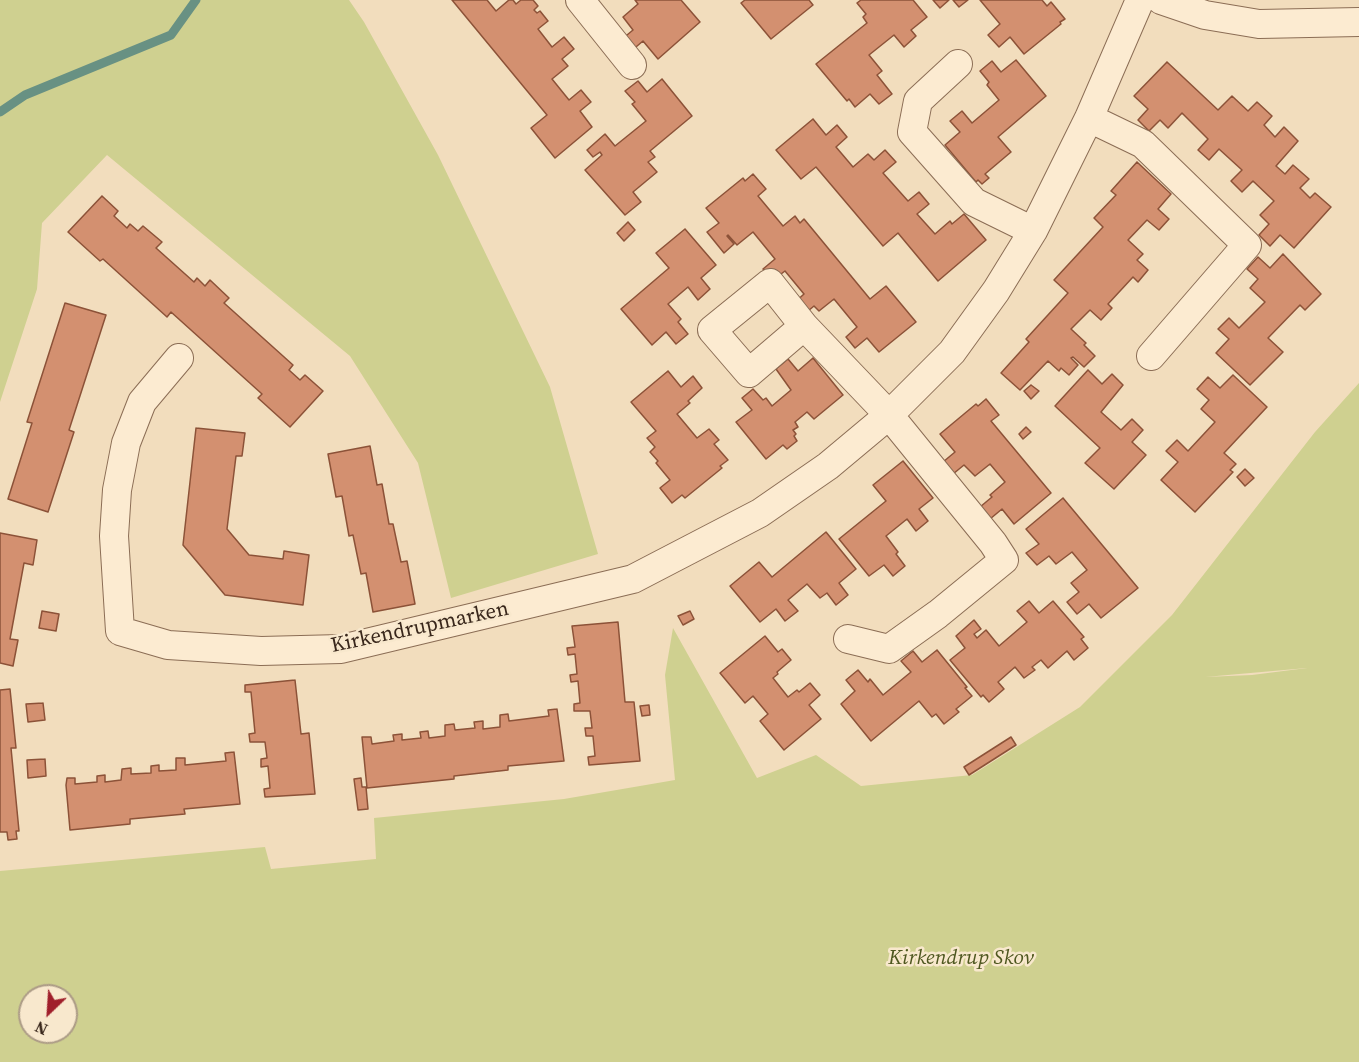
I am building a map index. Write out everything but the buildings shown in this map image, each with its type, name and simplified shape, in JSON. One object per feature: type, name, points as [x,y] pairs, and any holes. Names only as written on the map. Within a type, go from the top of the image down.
[{"type":"street","points":[[580,0],[632,66]]},
{"type":"street","name":"Kirkendrupmarken","points":[[179,358],[142,402],[126,443],[117,490],[114,536],[120,631],[168,645],[261,651],[341,649],[633,579],[760,513],[828,466],[889,416],[952,352],[996,291],[1033,231],[1089,118],[1140,0]]},
{"type":"street","points":[[1161,0],[1205,15],[1259,24],[1359,22]]},
{"type":"street","points":[[958,64],[918,101],[912,132],[974,202],[1033,231]]},
{"type":"street","points":[[1089,118],[1143,144],[1247,245],[1151,356]]},
{"type":"street","points":[[804,326],[889,416],[993,543],[1004,560],[938,614],[889,649],[848,639]]},
{"type":"green space","points":[[0,0],[349,0],[364,22],[438,155],[550,387],[598,554],[451,598],[418,463],[350,356],[107,155],[42,223],[37,289],[0,402]]},
{"type":"green space","name":"Kirkendrup Skov","points":[[1359,383],[1359,1062],[0,1062],[0,871],[265,847],[271,869],[376,859],[374,818],[564,799],[675,780],[665,675],[673,628],[757,778],[816,755],[861,786],[972,775],[1080,707],[1172,615],[1315,432]],"holes":[[[1307,668],[1252,675],[1205,677]]]},
{"type":"waterway","points":[[0,112],[25,95],[171,35],[196,0]]}]
